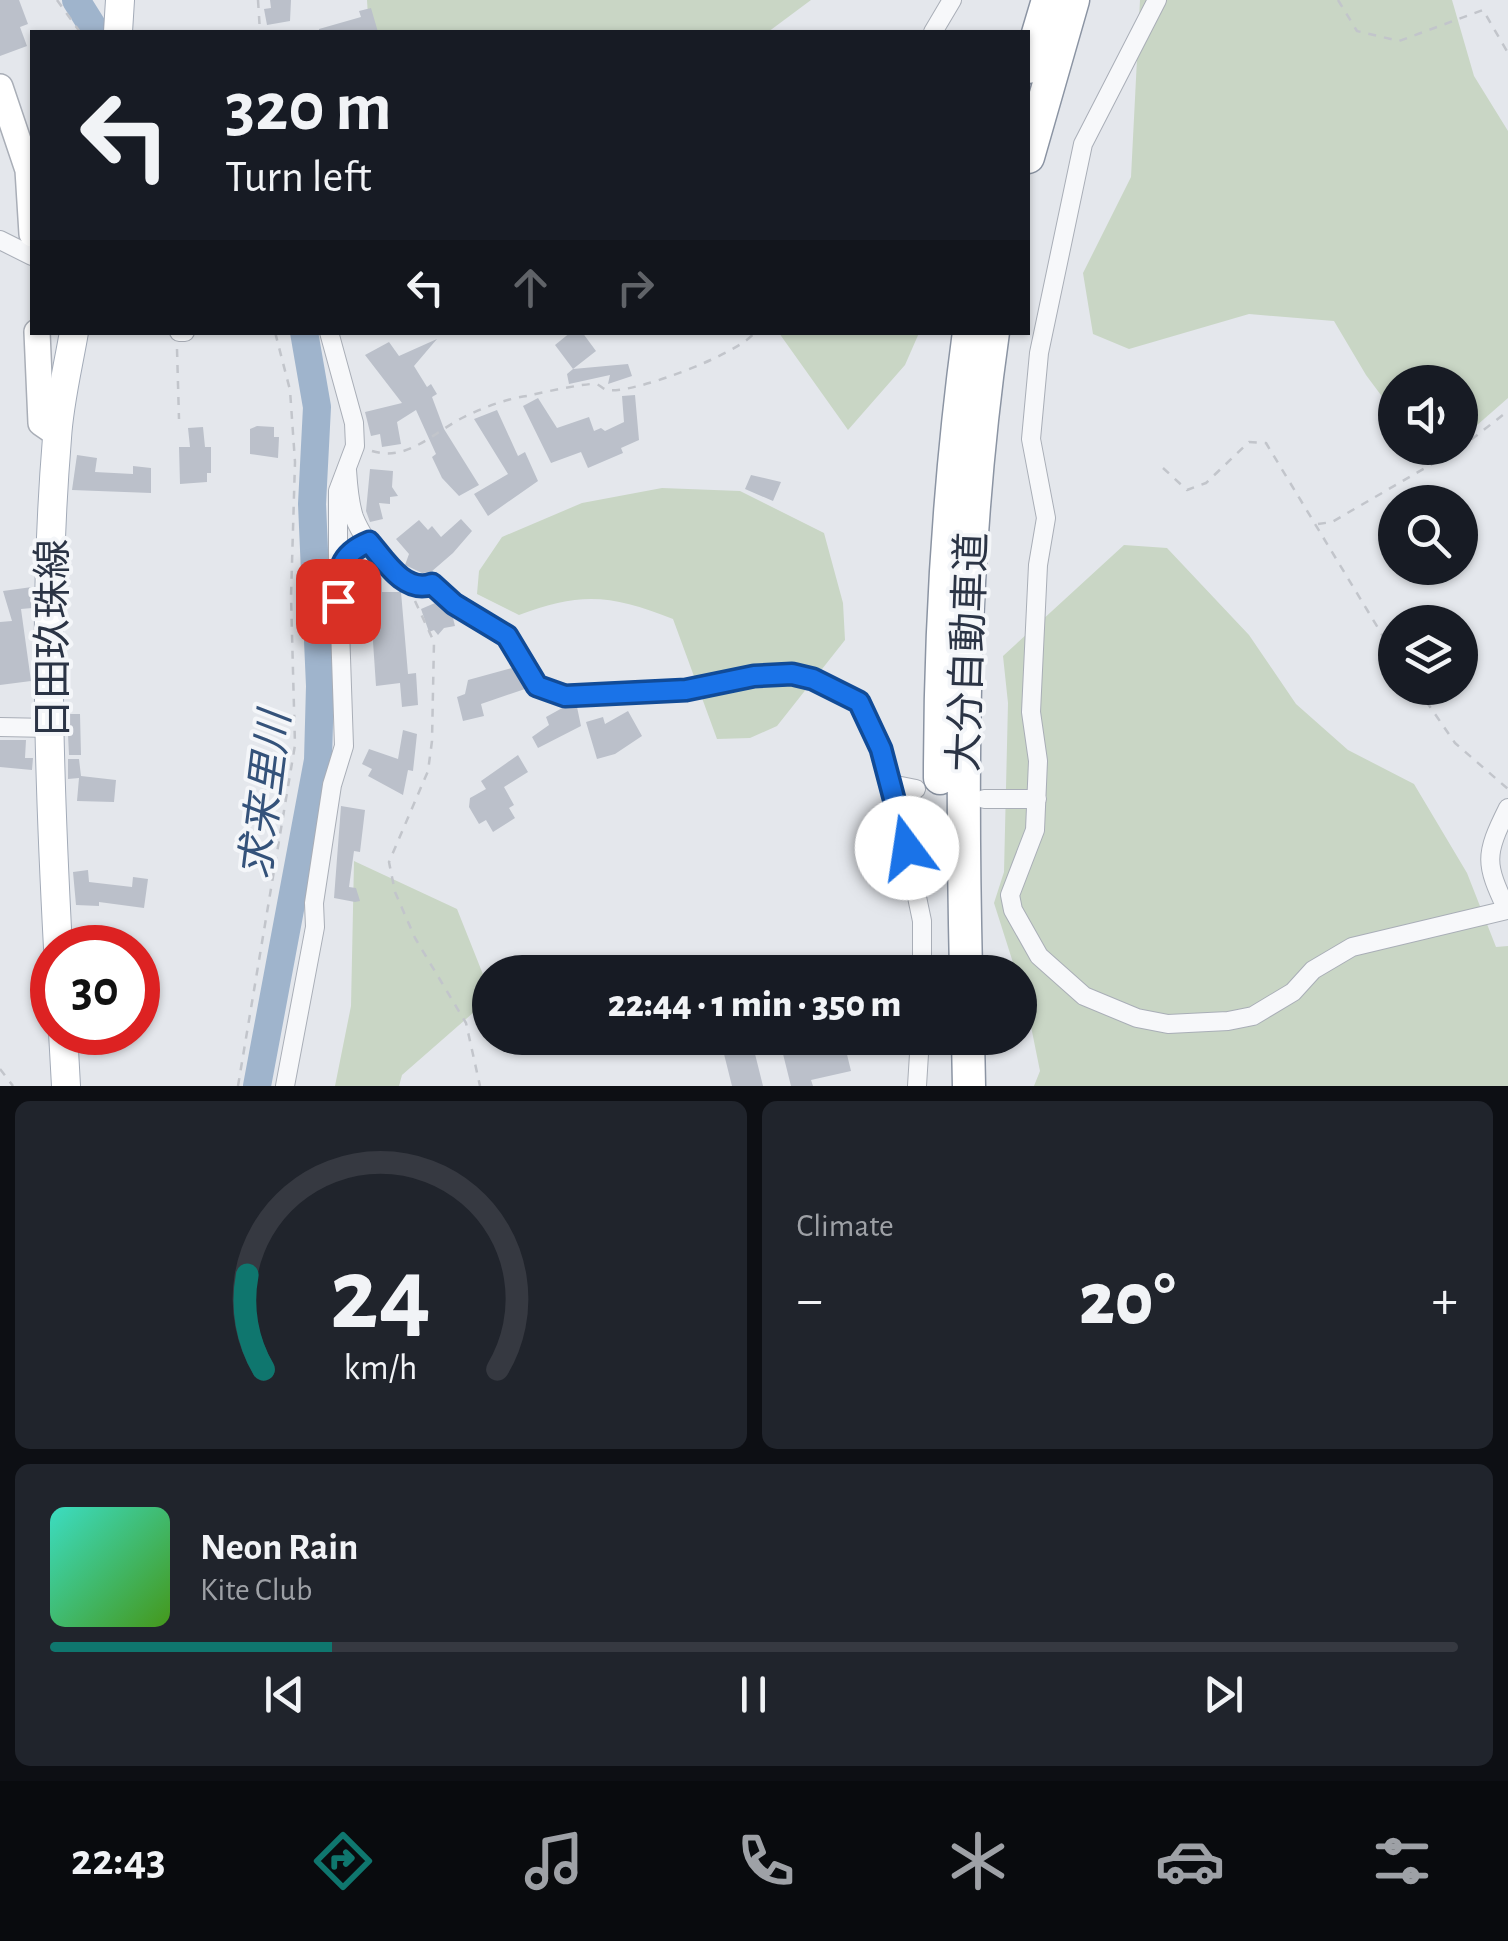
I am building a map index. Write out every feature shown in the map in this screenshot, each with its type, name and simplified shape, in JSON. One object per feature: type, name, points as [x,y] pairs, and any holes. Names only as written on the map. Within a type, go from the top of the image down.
[{"type":"highway","points":[[1030,60],[1048,0]]},
{"type":"highway","points":[[1030,150],[1073,0]]},
{"type":"highway","name":"大分自動車道","points":[[944,955],[940,663],[952,452],[969,335]]},
{"type":"highway","name":"大分自動車道","points":[[966,955],[963,663],[976,454],[993,335]]},
{"type":"highway","points":[[946,1055],[947,1086]]},
{"type":"highway","points":[[968,1055],[969,1086]]},
{"type":"main road","points":[[118,30],[120,0]]},
{"type":"main road","points":[[0,87],[28,170],[30,202]]},
{"type":"main road","points":[[38,335],[41,422],[45,429],[57,434]]},
{"type":"main road","name":"日田玖珠線","points":[[57,925],[50,728],[50,563],[57,434],[74,335]]},
{"type":"main road","points":[[64,1055],[66,1086]]},
{"type":"street","points":[[933,30],[952,0]]},
{"type":"street","points":[[1157,0],[1083,144],[1039,353],[1031,438],[1046,518],[1038,565],[1032,712],[1038,761],[1036,830],[1010,895],[1013,910],[1039,956],[1084,996],[1137,1018],[1168,1024],[1253,1016],[1293,992],[1313,970],[1352,947],[1507,910],[1488,870],[1492,842],[1508,808]]},
{"type":"street","points":[[0,240],[30,255]]},
{"type":"street","points":[[285,1086],[314,927],[314,903],[332,785],[344,746],[338,491],[355,446],[354,423],[329,335]]},
{"type":"street","points":[[347,470],[354,518],[369,542],[407,583],[422,588],[432,584],[454,604],[507,636],[537,686],[565,696],[686,690],[754,676],[792,674],[813,679],[859,702],[881,749],[890,784],[922,921],[922,955]]},
{"type":"street","points":[[338,569],[344,556],[369,542]]},
{"type":"street","points":[[0,727],[50,728]]},
{"type":"street","points":[[890,784],[916,789]]},
{"type":"street","points":[[984,799],[1036,799]]},
{"type":"street","points":[[916,1086],[919,1055]]},
{"type":"path","points":[[56,0],[78,30]]},
{"type":"path","points":[[258,0],[260,30]]},
{"type":"path","points":[[1338,0],[1357,31],[1399,41],[1483,10],[1508,52]]},
{"type":"path","points":[[238,1086],[296,745],[291,596],[295,462],[290,390],[276,335]]},
{"type":"path","points":[[355,446],[382,454],[405,452],[484,408],[525,396],[595,384],[608,390],[643,384],[710,363],[753,335]]},
{"type":"path","points":[[179,420],[180,338]]},
{"type":"path","points":[[1315,524],[1332,522],[1446,456],[1508,411]]},
{"type":"path","points":[[1163,468],[1186,490],[1206,483],[1250,442],[1266,442],[1378,628]]},
{"type":"path","points":[[407,583],[434,642],[432,741],[428,771],[388,862],[395,892],[415,938],[466,1023],[480,1086]]},
{"type":"path","points":[[1429,705],[1456,743],[1508,789]]},
{"type":"path","points":[[0,1069],[14,1086]]},
{"type":"green space","points":[[367,0],[811,0],[771,30],[369,30]]},
{"type":"green space","points":[[1140,0],[1452,0],[1474,76],[1508,131],[1508,398],[1478,424],[1478,365],[1378,365],[1378,391],[1334,321],[1249,314],[1129,349],[1093,334],[1083,273],[1131,177]]},
{"type":"green space","points":[[780,335],[918,335],[905,365],[848,430]]},
{"type":"green space","points":[[662,488],[740,491],[824,533],[843,603],[845,640],[777,726],[750,738],[717,739],[673,619],[632,605],[597,599],[561,602],[519,615],[477,594],[479,571],[502,537],[582,503]]},
{"type":"green space","points":[[1124,545],[1167,548],[1249,635],[1296,704],[1348,750],[1414,784],[1467,873],[1496,947],[1508,946],[1508,1086],[1034,1086],[1040,1071],[1037,955],[1011,955],[994,903],[1004,872],[1008,703],[1003,656]]},
{"type":"green space","points":[[354,861],[457,909],[475,955],[472,955],[472,1014],[402,1075],[399,1086],[335,1086],[351,1006]]},
{"type":"building","points":[[0,0],[19,0],[28,24],[20,27],[27,46],[0,56]]},
{"type":"building","points":[[270,0],[291,0],[290,21],[267,25],[264,9],[271,8]]},
{"type":"building","points":[[371,8],[377,30],[319,30],[361,17],[359,11]]},
{"type":"building","points":[[567,335],[584,335],[596,351],[573,369],[555,345]]},
{"type":"building","points":[[437,339],[414,366],[427,387],[431,384],[437,394],[432,397],[444,429],[479,485],[459,496],[442,478],[416,410],[397,422],[401,444],[382,447],[380,434],[371,436],[365,412],[402,403],[365,355],[389,342],[399,356]]},
{"type":"building","points":[[628,364],[632,376],[608,384],[610,375],[569,384],[567,374],[573,369]]},
{"type":"building","points":[[635,395],[639,440],[621,448],[623,453],[588,468],[581,452],[551,463],[523,406],[538,398],[557,428],[589,417],[594,431],[605,431],[624,422],[622,396]]},
{"type":"building","points":[[497,410],[518,456],[525,452],[538,481],[488,516],[474,494],[508,474],[474,419]]},
{"type":"building","points":[[203,427],[205,447],[211,447],[211,473],[207,473],[207,482],[180,484],[179,447],[190,447],[188,428]]},
{"type":"building","points":[[274,427],[274,437],[279,437],[278,458],[250,454],[250,429]]},
{"type":"building","points":[[77,455],[97,458],[95,472],[133,474],[133,466],[151,468],[151,493],[72,490]]},
{"type":"building","points":[[370,469],[393,471],[392,487],[398,496],[390,497],[390,504],[379,503],[383,519],[370,522],[366,511]]},
{"type":"building","points":[[751,475],[781,482],[773,501],[745,489]]},
{"type":"building","points":[[461,519],[472,531],[431,572],[422,573],[405,565],[409,554],[396,539],[419,520],[428,530],[432,526],[441,537]]},
{"type":"building","points":[[377,574],[382,578],[382,592],[401,592],[408,674],[416,673],[418,705],[402,707],[400,683],[376,686],[372,627],[353,629],[352,613],[367,611],[364,575]]},
{"type":"building","points":[[32,587],[32,608],[21,609],[31,681],[0,685],[0,622],[12,621],[3,591]]},
{"type":"building","points":[[435,603],[453,618],[455,626],[444,628],[438,635],[434,630],[429,632],[421,609]]},
{"type":"building","points":[[512,668],[525,689],[481,704],[484,716],[463,721],[457,697],[465,694],[468,680]]},
{"type":"building","points":[[564,707],[577,707],[581,726],[538,748],[532,737],[549,725],[546,717]]},
{"type":"building","points":[[628,711],[642,736],[615,754],[597,759],[586,722],[603,717],[605,724]]},
{"type":"building","points":[[67,714],[80,714],[81,755],[69,755]]},
{"type":"building","points":[[403,730],[417,734],[413,771],[408,770],[403,795],[368,776],[372,769],[362,764],[369,749],[398,759]]},
{"type":"building","points":[[0,740],[26,740],[25,758],[33,758],[32,770],[0,767]]},
{"type":"building","points":[[518,755],[528,772],[504,787],[514,805],[509,808],[515,818],[493,832],[486,820],[479,824],[469,807],[470,798],[486,789],[481,781]]},
{"type":"building","points":[[68,759],[79,759],[81,776],[116,780],[114,802],[77,801],[79,778],[68,779]]},
{"type":"building","points":[[341,806],[365,810],[360,852],[354,851],[349,887],[356,888],[360,901],[355,902],[334,898]]},
{"type":"building","points":[[88,870],[89,882],[132,887],[133,877],[148,879],[144,908],[99,902],[99,906],[76,905],[73,872]]},
{"type":"building","points":[[724,1055],[755,1055],[763,1086],[732,1086]]},
{"type":"building","points":[[783,1055],[847,1055],[851,1071],[811,1080],[813,1086],[791,1086]]},
{"type":"waterway","name":"求来里川","points":[[76,0],[95,30]]},
{"type":"waterway","name":"求来里川","points":[[257,1086],[318,760],[320,686],[312,504],[317,407],[305,335]]},
{"type":"route","points":[[338,601],[338,569],[344,556],[369,542],[407,583],[422,588],[432,584],[454,604],[507,636],[537,686],[565,696],[686,690],[754,676],[792,674],[813,679],[859,702],[881,749],[907,848]]}]
